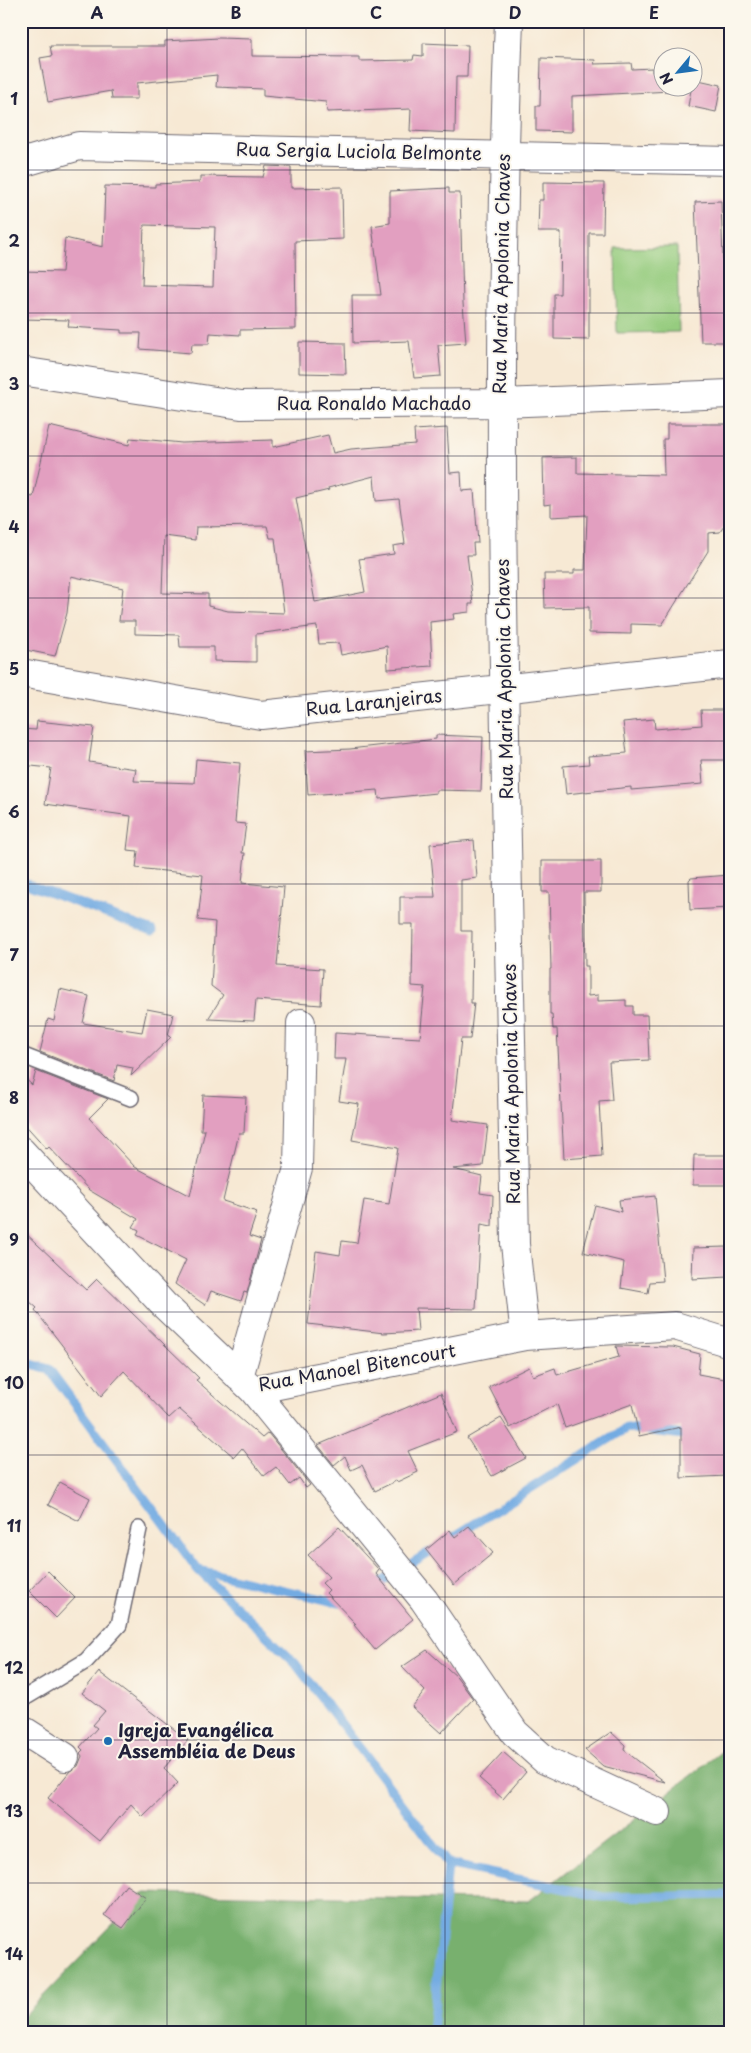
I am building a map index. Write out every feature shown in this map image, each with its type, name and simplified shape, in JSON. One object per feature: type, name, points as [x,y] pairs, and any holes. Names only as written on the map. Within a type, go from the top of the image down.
[{"type":"street","name":"Rua Maria Apolonia Chaves","points":[[509,21],[503,155],[501,403],[515,1244],[525,1336]]},
{"type":"street","name":"Rua Sergia Luciola Belmonte","points":[[21,163],[79,146],[730,161]]},
{"type":"street","name":"Rua Ronaldo Machado","points":[[21,371],[240,405],[501,403],[730,394]]},
{"type":"street","name":"Rua Laranjeiras","points":[[21,673],[261,715],[505,690],[730,664]]},
{"type":"street","points":[[301,1023],[298,1168],[246,1383],[424,1600],[515,1733],[545,1760],[657,1812]]},
{"type":"street","name":"Rua Manoel Bitencourt","points":[[21,1151],[163,1304],[246,1383],[525,1336],[676,1326],[730,1343]]},
{"type":"street","points":[[21,1729],[66,1757]]},
{"type":"lane","points":[[21,1055],[132,1098]]},
{"type":"lane","points":[[21,1700],[86,1660],[119,1625],[139,1529]]},
{"type":"green space","points":[[677,247],[679,332],[617,333],[615,248]]},
{"type":"green space","points":[[730,1745],[730,2032],[21,2032],[21,2019],[143,1893],[529,1901]]},
{"type":"building","points":[[219,38],[252,39],[252,56],[359,57],[359,61],[413,60],[414,55],[423,56],[423,43],[468,45],[467,77],[456,77],[455,133],[410,131],[411,109],[327,112],[326,102],[263,96],[263,89],[216,87],[217,75],[137,83],[137,99],[112,99],[111,91],[48,102],[40,58],[52,56],[50,46],[165,46],[165,41]]},
{"type":"building","points":[[541,58],[595,60],[594,64],[631,63],[632,69],[652,68],[652,72],[654,72],[654,92],[572,96],[572,132],[536,131],[536,106],[540,106]]},
{"type":"building","points":[[704,81],[721,85],[716,112],[688,106],[690,98],[704,98]]},
{"type":"building","points":[[266,166],[291,167],[291,188],[342,187],[343,239],[295,241],[296,329],[240,330],[240,335],[210,333],[209,344],[192,344],[191,353],[140,349],[141,333],[121,333],[121,330],[68,327],[69,320],[21,319],[21,271],[62,272],[65,238],[103,247],[105,186],[155,187],[155,184],[200,182],[200,176],[263,177]],"holes":[[[144,225],[215,227],[213,287],[142,285]]]},
{"type":"building","points":[[543,182],[604,183],[603,233],[589,233],[589,340],[554,339],[554,294],[560,294],[561,232],[538,232],[539,200],[543,200]]},
{"type":"building","points":[[449,188],[449,193],[460,193],[466,343],[438,345],[441,376],[414,378],[409,341],[353,343],[352,295],[381,295],[372,226],[390,223],[390,191]]},
{"type":"building","points":[[721,201],[723,259],[730,258],[730,342],[701,342],[695,202]]},
{"type":"building","points":[[299,342],[345,343],[346,374],[299,373]]},
{"type":"building","points":[[667,424],[730,424],[730,517],[720,532],[708,533],[708,551],[662,625],[631,624],[631,634],[589,633],[589,607],[545,608],[544,574],[574,574],[574,570],[585,570],[587,515],[551,517],[551,504],[544,505],[543,458],[577,457],[577,473],[664,475],[663,439],[667,439]]},
{"type":"building","points":[[49,426],[129,445],[130,438],[182,443],[273,440],[273,447],[328,435],[333,453],[351,449],[415,444],[414,430],[447,428],[450,473],[461,472],[462,491],[474,490],[478,543],[473,543],[474,555],[467,555],[473,604],[469,604],[469,612],[453,614],[454,619],[430,622],[432,666],[388,669],[387,646],[341,655],[339,643],[319,644],[317,626],[256,634],[256,662],[214,661],[214,647],[180,647],[179,635],[135,634],[135,621],[119,621],[123,588],[71,576],[67,613],[55,656],[21,649],[21,495],[33,497]],"holes":[[[374,476],[376,501],[399,499],[405,544],[393,546],[394,554],[359,559],[365,592],[315,602],[296,498]],[[267,526],[270,538],[275,538],[284,613],[228,611],[208,606],[208,594],[162,593],[164,536],[195,540],[196,527]]]},
{"type":"building","points":[[701,710],[730,710],[730,760],[701,760],[703,784],[631,790],[631,787],[566,794],[563,766],[589,764],[588,756],[627,753],[623,722],[654,719],[655,729],[702,725]]},
{"type":"building","points":[[37,721],[94,727],[89,762],[136,769],[134,781],[194,783],[196,759],[240,763],[235,823],[246,824],[242,853],[245,853],[242,883],[284,887],[277,966],[323,969],[321,1005],[256,1000],[254,1021],[208,1019],[223,995],[211,986],[215,922],[198,920],[203,875],[136,868],[138,851],[127,850],[131,816],[45,804],[51,768],[21,765],[21,729],[36,730]]},
{"type":"building","points":[[436,735],[483,737],[481,791],[436,790],[436,793],[379,799],[378,790],[308,795],[305,751],[350,749],[436,739]]},
{"type":"building","points":[[474,840],[477,878],[461,880],[461,931],[472,931],[471,1003],[474,1003],[470,1039],[461,1039],[452,1120],[488,1125],[483,1166],[453,1169],[482,1176],[480,1193],[493,1195],[492,1226],[481,1224],[476,1309],[416,1308],[418,1331],[384,1333],[308,1324],[316,1251],[340,1255],[342,1241],[357,1243],[364,1200],[389,1204],[398,1148],[352,1140],[359,1104],[339,1101],[346,1059],[334,1059],[335,1033],[420,1038],[425,987],[412,986],[413,924],[400,924],[400,897],[435,897],[430,844]]},
{"type":"building","points":[[542,861],[601,861],[601,892],[584,892],[585,966],[588,966],[588,996],[598,995],[598,1001],[626,1000],[626,1006],[633,1006],[633,1015],[647,1015],[649,1060],[609,1062],[612,1100],[599,1101],[602,1156],[564,1159],[557,1029],[553,1029],[552,1014],[550,1014],[549,892],[542,892]]},
{"type":"building","points":[[730,875],[730,908],[690,910],[689,880],[691,878]]},
{"type":"building","points":[[60,989],[89,996],[83,1023],[142,1032],[147,1009],[173,1014],[168,1036],[171,1037],[131,1076],[133,1068],[117,1065],[114,1081],[40,1052],[48,1019],[54,1021]]},
{"type":"building","points":[[36,1071],[108,1099],[89,1118],[135,1167],[190,1196],[205,1130],[201,1130],[203,1095],[246,1097],[244,1133],[239,1133],[223,1201],[257,1212],[249,1236],[261,1240],[247,1293],[244,1292],[241,1301],[211,1291],[205,1305],[175,1284],[186,1260],[137,1235],[139,1230],[133,1227],[138,1219],[89,1190],[49,1147],[47,1149],[21,1120],[21,1075],[32,1085]]},
{"type":"building","points":[[694,1155],[730,1155],[730,1185],[693,1185]]},
{"type":"building","points":[[655,1196],[663,1281],[650,1282],[648,1293],[621,1288],[624,1262],[583,1252],[595,1205],[621,1212],[619,1200]]},
{"type":"building","points":[[21,1229],[86,1290],[97,1279],[199,1378],[196,1380],[262,1438],[268,1433],[310,1485],[306,1488],[299,1478],[290,1485],[276,1467],[264,1476],[242,1448],[234,1457],[179,1409],[169,1418],[124,1371],[101,1396],[35,1310],[37,1308],[21,1294]]},
{"type":"building","points":[[726,1247],[728,1277],[692,1279],[693,1248]]},
{"type":"building","points":[[616,1346],[673,1347],[700,1354],[698,1374],[730,1380],[728,1476],[681,1478],[681,1427],[639,1436],[632,1404],[565,1428],[557,1404],[510,1428],[489,1387],[529,1367],[533,1376],[555,1368],[557,1375],[619,1357]]},
{"type":"building","points":[[441,1393],[457,1432],[408,1451],[418,1472],[397,1482],[375,1491],[362,1465],[351,1470],[345,1456],[334,1465],[318,1445]]},
{"type":"building","points":[[501,1418],[526,1458],[492,1476],[467,1438]]},
{"type":"building","points":[[60,1482],[90,1498],[79,1521],[48,1505]]},
{"type":"building","points":[[469,1526],[493,1553],[454,1585],[426,1550],[450,1530],[455,1537]]},
{"type":"building","points":[[339,1527],[379,1570],[376,1574],[413,1619],[375,1650],[354,1625],[356,1624],[326,1593],[329,1590],[322,1583],[329,1577],[308,1555]]},
{"type":"building","points":[[48,1571],[75,1598],[56,1618],[29,1591]]},
{"type":"building","points":[[427,1650],[457,1677],[473,1699],[441,1733],[412,1707],[425,1691],[402,1667]]},
{"type":"building","points":[[99,1672],[188,1740],[164,1768],[178,1783],[143,1817],[131,1804],[100,1841],[48,1798],[70,1771],[78,1766],[82,1756],[80,1753],[83,1750],[80,1747],[97,1728],[93,1725],[105,1711],[82,1693]]},
{"type":"building","points":[[611,1732],[625,1745],[624,1750],[665,1782],[603,1766],[585,1750]]},
{"type":"building","points":[[503,1752],[526,1772],[503,1799],[479,1778]]},
{"type":"building","points":[[126,1885],[146,1898],[123,1928],[104,1915]]},
{"type":"waterway","points":[[21,882],[153,931]]},
{"type":"waterway","points":[[21,1361],[49,1369],[198,1570],[295,1663],[448,1864],[603,1897],[730,1895]]},
{"type":"waterway","points":[[372,1588],[627,1428],[692,1436]]},
{"type":"waterway","points":[[198,1570],[344,1604]]},
{"type":"waterway","points":[[432,2032],[448,1864]]},
{"type":"place","name":"Igreja Evangélica Assembléia de Deus","points":[[108,1741]]}]
